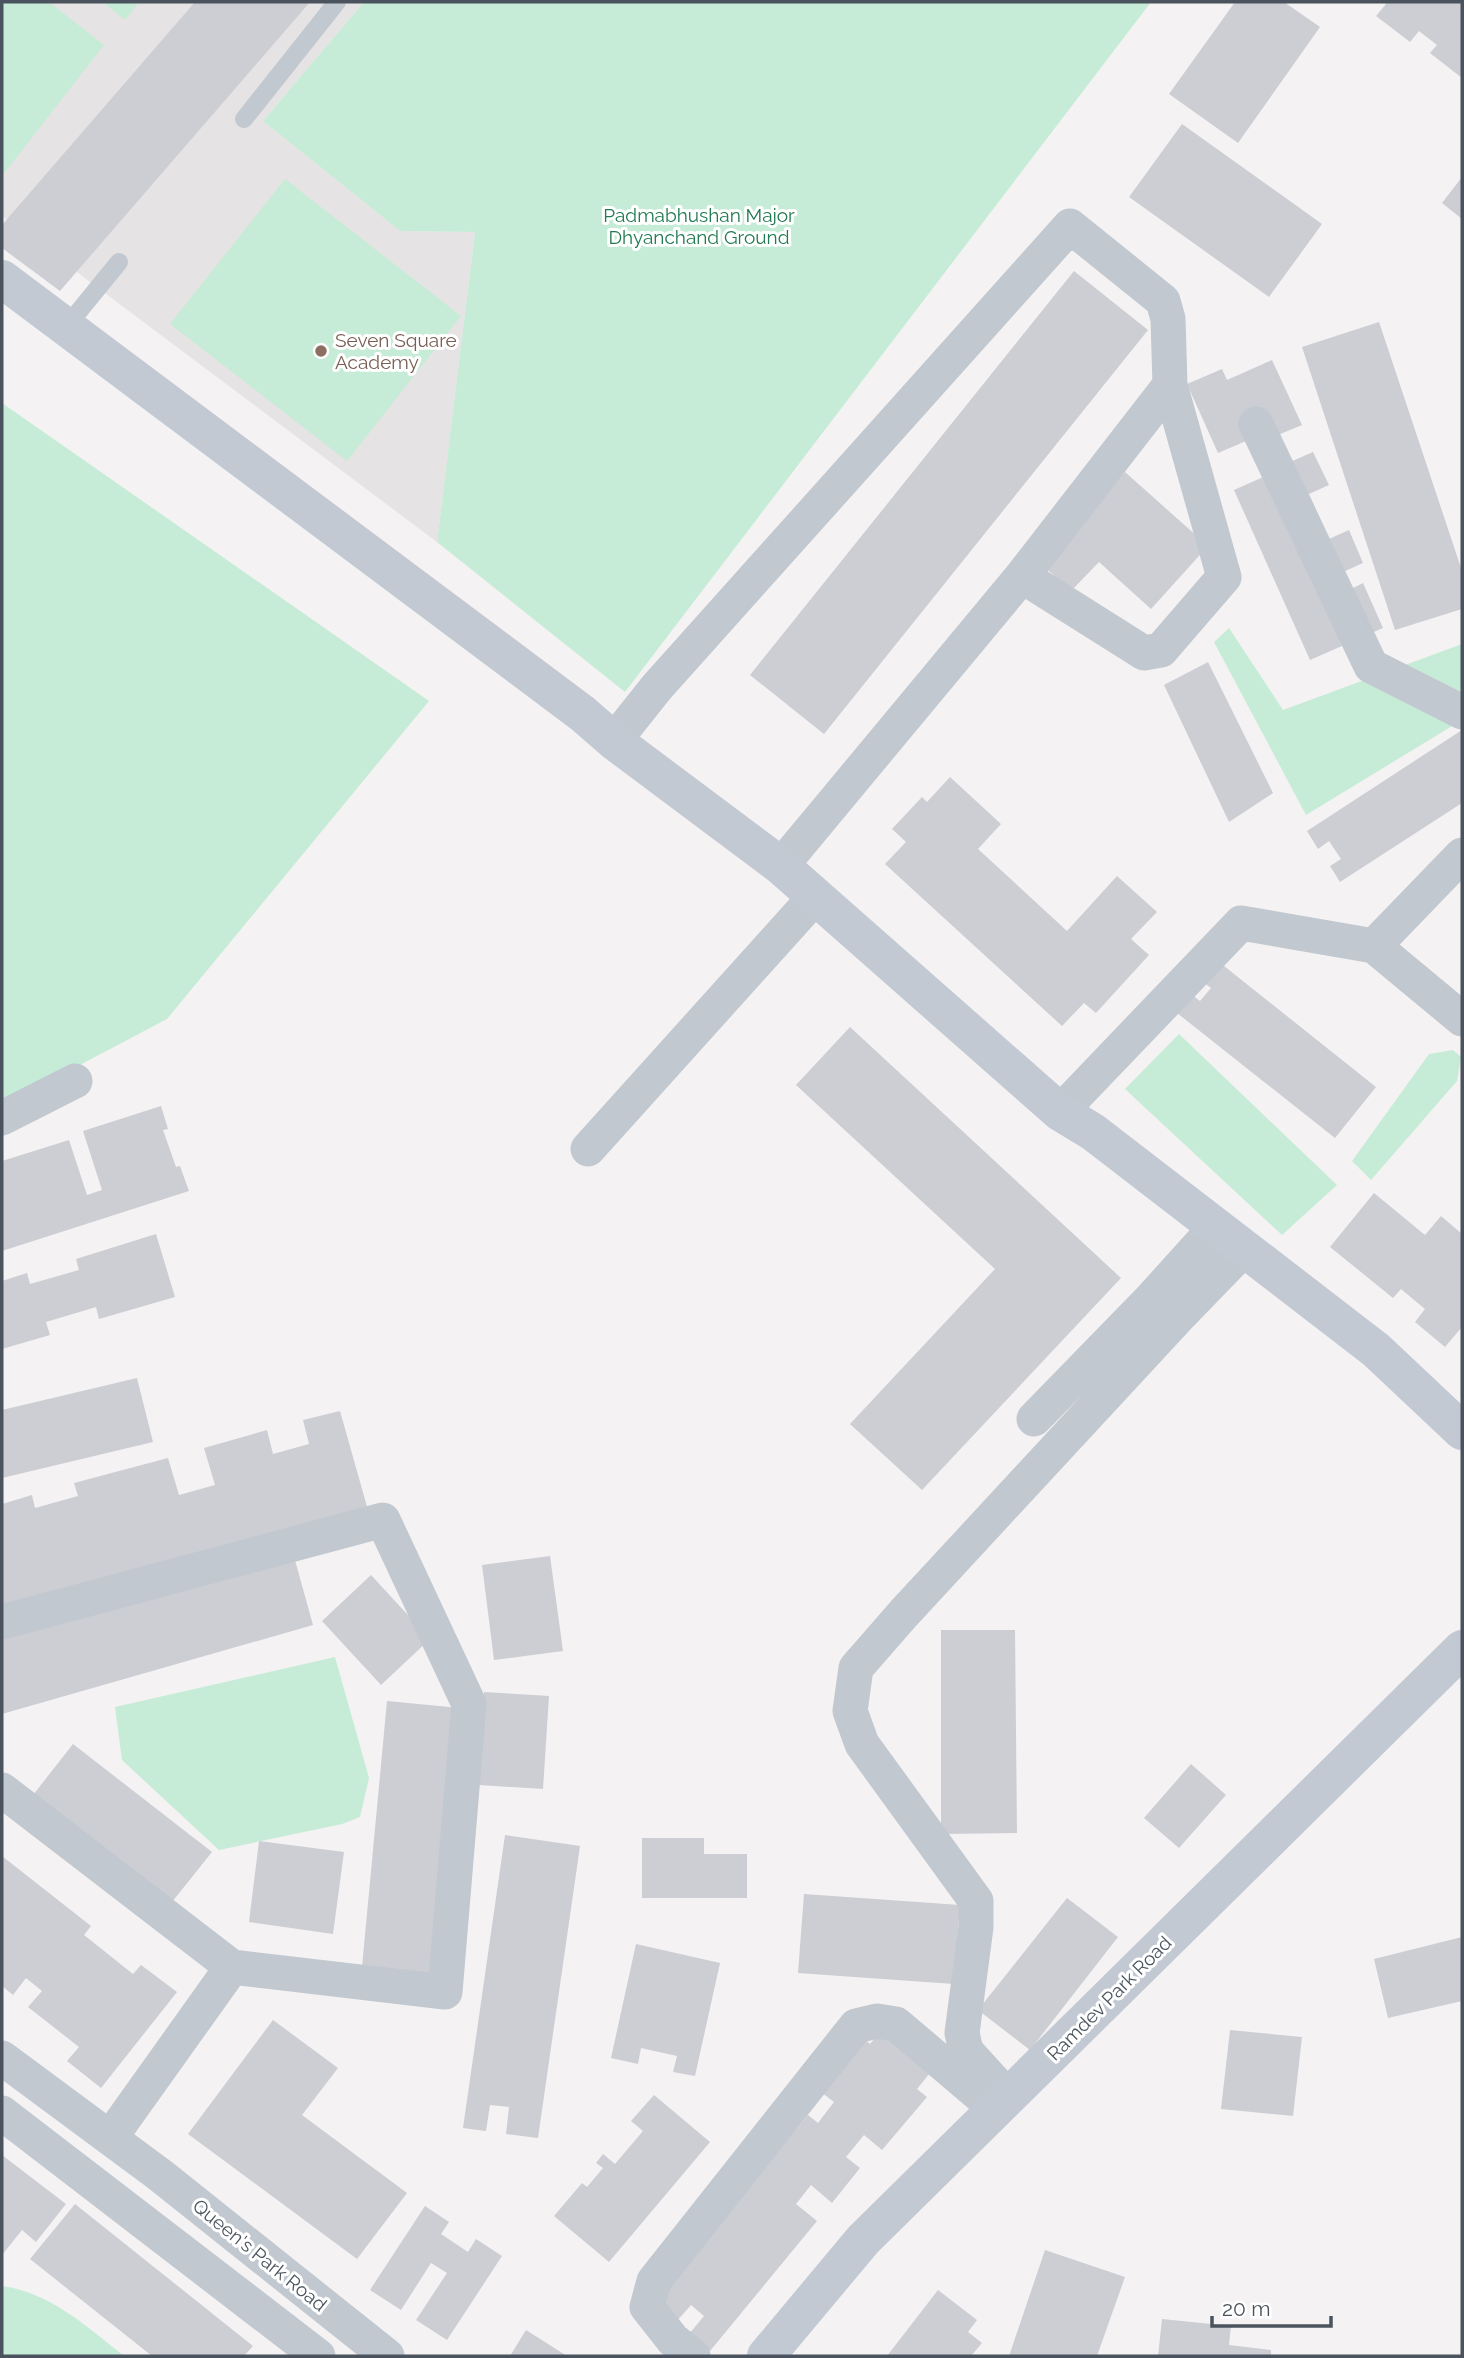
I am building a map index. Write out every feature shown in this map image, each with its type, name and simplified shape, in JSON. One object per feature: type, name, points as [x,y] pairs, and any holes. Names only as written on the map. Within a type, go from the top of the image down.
[{"type":"street","points":[[614,741],[657,687],[1070,226],[1163,301],[1168,319],[1170,385],[1224,577],[1161,650],[1144,653],[1022,576]]},
{"type":"street","points":[[2,279],[583,714],[614,741],[780,866],[1060,1112],[1093,1132],[1376,1350],[1462,1431]]},
{"type":"street","points":[[780,866],[1022,576],[1170,385]]},
{"type":"street","points":[[1256,424],[1371,666],[1462,712]]},
{"type":"street","points":[[1374,946],[1462,855]]},
{"type":"street","points":[[588,1149],[815,897]]},
{"type":"street","points":[[1060,1112],[1241,923],[1374,946],[1462,1020]]},
{"type":"street","points":[[2,1118],[75,1081]]},
{"type":"street","points":[[1034,1419],[1150,1300],[1230,1238]]},
{"type":"street","points":[[1002,2103],[966,2051],[962,2033],[976,1927],[976,1901],[862,1744],[850,1711],[856,1668],[1178,1317],[1230,1238]]},
{"type":"street","points":[[2,1622],[383,1520],[469,1704],[445,1992],[232,1967],[2,1790]]},
{"type":"street","name":"Ramdev Park Road","points":[[766,2356],[863,2240],[1462,1650]]},
{"type":"street","points":[[104,2192],[121,2146],[232,1967]]},
{"type":"street","points":[[692,2356],[673,2340],[647,2307],[654,2281],[856,2026],[877,2021],[896,2024],[1002,2103]]},
{"type":"street","name":"Queen's Park Road","points":[[2,2058],[121,2146],[387,2356]]},
{"type":"street","points":[[2,2113],[318,2356]]},
{"type":"lane","points":[[244,119],[337,2]]},
{"type":"lane","points":[[66,327],[120,262]]},
{"type":"shaded area","name":"Seven Square Academy","points":[[2,2],[364,2],[263,121],[400,231],[475,232],[437,542],[2,216]]},
{"type":"green space","points":[[2,2],[49,2],[104,45],[2,176]]},
{"type":"green space","points":[[103,2],[139,2],[125,20]]},
{"type":"green space","name":"Padmabhushan Major Dhyanchand Ground","points":[[364,2],[1151,2],[625,692],[437,542],[475,232],[400,231],[263,121]]},
{"type":"green space","points":[[285,179],[461,316],[347,461],[170,324]]},
{"type":"green space","points":[[2,403],[429,701],[167,1019],[2,1106]]},
{"type":"green space","points":[[1229,628],[1283,710],[1462,644],[1462,720],[1306,815],[1214,642]]},
{"type":"green space","points":[[1179,1034],[1337,1185],[1282,1235],[1125,1089]]},
{"type":"green space","points":[[1453,1050],[1461,1057],[1457,1081],[1371,1180],[1352,1161],[1429,1054]]},
{"type":"green space","points":[[335,1657],[369,1778],[360,1817],[342,1824],[219,1850],[122,1760],[115,1707]]},
{"type":"green space","points":[[2,2286],[52,2303],[124,2356],[2,2356]]},
{"type":"building","points":[[195,2],[310,2],[60,291],[2,248],[2,225]]},
{"type":"building","points":[[1235,2],[1284,2],[1320,27],[1238,143],[1169,94]]},
{"type":"building","points":[[1384,2],[1462,2],[1462,78],[1430,53],[1437,45],[1419,31],[1410,42],[1376,16],[1386,4]]},
{"type":"building","points":[[1182,124],[1322,224],[1269,297],[1129,197]]},
{"type":"building","points":[[1462,177],[1462,219],[1442,203]]},
{"type":"building","points":[[1074,271],[1148,330],[824,734],[750,675]]},
{"type":"building","points":[[1379,322],[1462,571],[1462,609],[1395,630],[1302,347]]},
{"type":"building","points":[[1272,360],[1302,425],[1278,435],[1290,462],[1313,452],[1329,485],[1309,494],[1329,539],[1349,530],[1363,563],[1343,572],[1351,589],[1363,583],[1383,628],[1310,660],[1234,490],[1270,474],[1253,438],[1218,453],[1187,384],[1222,369],[1227,380]]},
{"type":"building","points":[[1125,472],[1208,546],[1151,609],[1099,562],[1071,591],[1041,564]]},
{"type":"building","points":[[1208,662],[1273,793],[1229,822],[1164,685]]},
{"type":"building","points":[[1462,730],[1462,803],[1340,882],[1330,866],[1341,859],[1329,841],[1318,849],[1307,831]]},
{"type":"building","points":[[950,777],[1001,824],[978,849],[1067,931],[1117,876],[1157,912],[1131,939],[1149,955],[1096,1013],[1084,1003],[1062,1026],[885,864],[906,842],[892,829],[922,797],[927,802]]},
{"type":"building","points":[[1214,958],[1376,1087],[1335,1138],[1172,1009],[1187,991],[1200,1001],[1211,988],[1198,978]]},
{"type":"building","points":[[850,1027],[1121,1278],[922,1490],[850,1424],[995,1269],[796,1085]]},
{"type":"building","points":[[161,1106],[168,1129],[163,1130],[176,1167],[180,1166],[189,1191],[2,1251],[2,1161],[69,1140],[87,1195],[102,1190],[83,1131]]},
{"type":"building","points":[[1374,1193],[1425,1235],[1441,1216],[1462,1234],[1462,1327],[1445,1347],[1415,1322],[1425,1309],[1401,1289],[1393,1298],[1330,1247]]},
{"type":"building","points":[[156,1234],[175,1297],[99,1319],[96,1307],[46,1322],[50,1335],[2,1349],[2,1281],[27,1273],[30,1284],[79,1270],[76,1259]]},
{"type":"building","points":[[137,1378],[153,1442],[2,1478],[2,1410]]},
{"type":"building","points":[[340,1411],[368,1510],[2,1611],[2,1504],[32,1495],[35,1508],[78,1496],[74,1483],[168,1458],[179,1495],[215,1485],[204,1448],[267,1430],[273,1454],[309,1444],[303,1420]]},
{"type":"building","points":[[293,1553],[313,1625],[2,1714],[2,1637]]},
{"type":"building","points":[[550,1556],[563,1651],[494,1660],[482,1565]]},
{"type":"building","points":[[371,1575],[430,1639],[381,1685],[322,1621]]},
{"type":"building","points":[[941,1630],[1015,1630],[1017,1833],[941,1834]]},
{"type":"building","points":[[484,1692],[549,1696],[543,1789],[479,1785]]},
{"type":"building","points":[[387,1701],[460,1708],[436,1974],[362,1967]]},
{"type":"building","points":[[73,1744],[212,1852],[164,1912],[26,1804]]},
{"type":"building","points":[[1191,1764],[1226,1795],[1179,1848],[1144,1818]]},
{"type":"building","points":[[505,1835],[580,1846],[538,2138],[506,2134],[509,2107],[490,2105],[486,2131],[463,2128]]},
{"type":"building","points":[[642,1838],[704,1838],[704,1854],[747,1854],[747,1898],[642,1898]]},
{"type":"building","points":[[259,1841],[344,1852],[333,1934],[249,1922]]},
{"type":"building","points":[[2,1856],[91,1926],[84,1935],[133,1974],[141,1965],[177,1992],[101,2088],[67,2061],[79,2047],[28,2007],[42,1991],[26,1978],[13,1995],[2,1986]]},
{"type":"building","points":[[804,1894],[960,1905],[954,1984],[798,1973]]},
{"type":"building","points":[[1067,1898],[1118,1937],[1030,2050],[978,2010]]},
{"type":"building","points":[[1462,1937],[1462,2001],[1388,2018],[1374,1959]]},
{"type":"building","points":[[636,1944],[720,1963],[695,2076],[673,2072],[677,2056],[641,2048],[638,2064],[611,2058]]},
{"type":"building","points":[[273,2020],[338,2068],[302,2115],[407,2193],[357,2259],[188,2134]]},
{"type":"building","points":[[883,2028],[934,2068],[917,2089],[927,2097],[882,2150],[864,2135],[846,2157],[860,2168],[832,2203],[811,2185],[796,2204],[817,2221],[710,2351],[689,2334],[704,2316],[691,2305],[676,2322],[654,2304],[808,2115],[818,2123],[834,2102],[821,2092],[860,2035],[870,2044]]},
{"type":"building","points":[[1230,2030],[1302,2037],[1293,2116],[1221,2109]]},
{"type":"building","points":[[654,2095],[710,2142],[609,2262],[554,2216],[582,2183],[587,2187],[603,2168],[596,2163],[603,2154],[615,2164],[643,2131],[631,2121]]},
{"type":"building","points":[[2,2155],[66,2204],[36,2242],[22,2230],[2,2255]]},
{"type":"building","points":[[75,2204],[253,2346],[244,2356],[152,2356],[30,2259]]},
{"type":"building","points":[[425,2206],[449,2222],[441,2234],[468,2252],[476,2239],[502,2256],[447,2340],[416,2320],[447,2273],[431,2263],[401,2310],[370,2290]]},
{"type":"building","points":[[1045,2250],[1125,2277],[1097,2356],[1009,2356]]},
{"type":"building","points":[[938,2290],[977,2320],[968,2332],[982,2343],[971,2356],[887,2356]]},
{"type":"building","points":[[1162,2319],[1231,2326],[1229,2345],[1271,2350],[1271,2356],[1158,2356]]},
{"type":"building","points":[[526,2330],[567,2356],[510,2356]]},
{"type":"place","name":"Seven Square Academy","points":[[321,351]]}]
